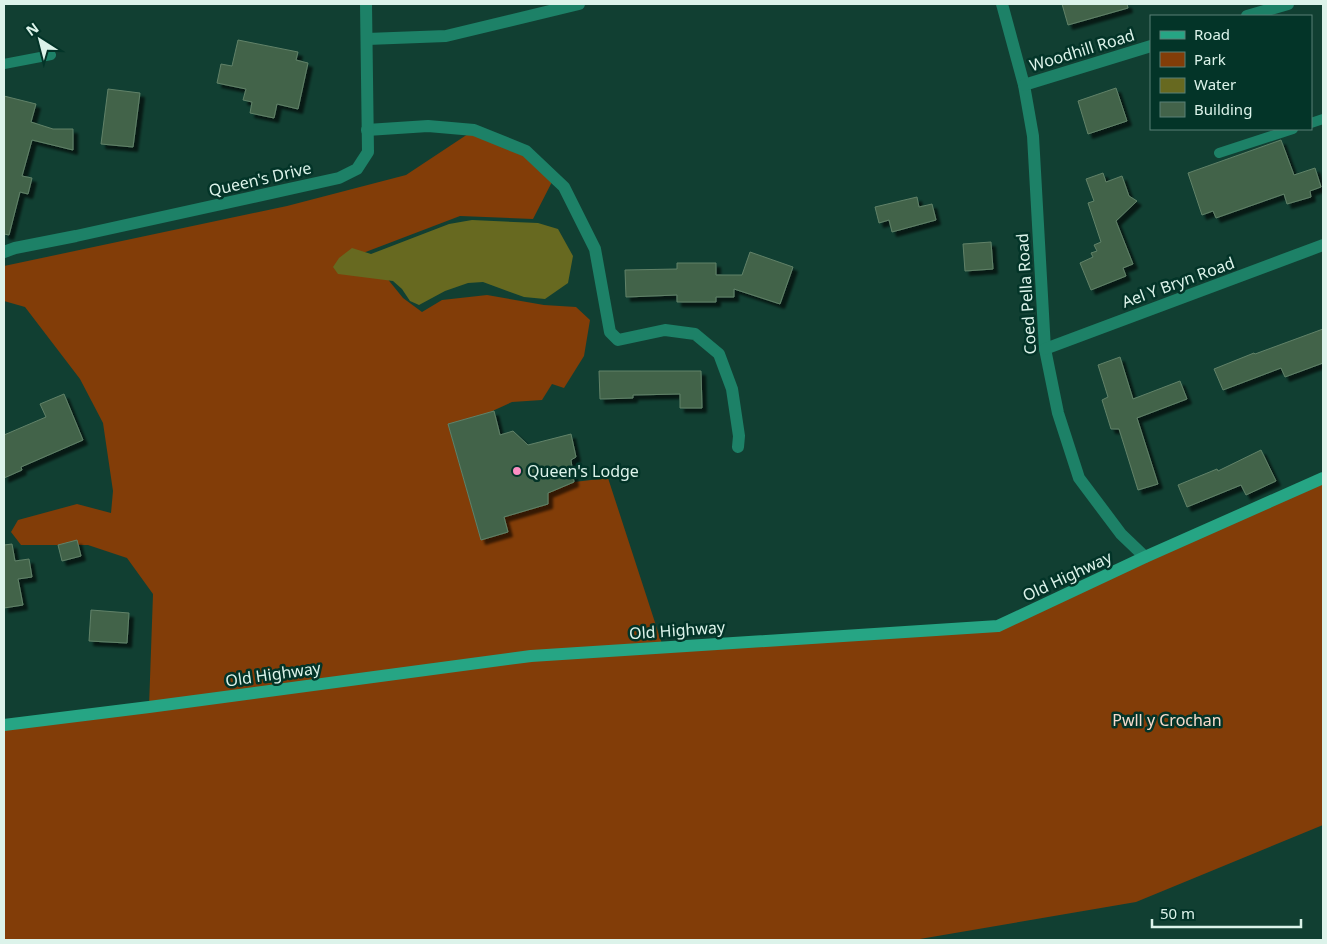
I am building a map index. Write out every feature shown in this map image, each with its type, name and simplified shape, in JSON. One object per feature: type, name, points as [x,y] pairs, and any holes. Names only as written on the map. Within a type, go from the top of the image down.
[{"type":"street","name":"Queen's Drive","points":[[4,252],[15,248],[339,178],[357,169],[368,152],[366,4]]},
{"type":"street","points":[[367,40],[446,36],[579,4]]},
{"type":"street","name":"Coed Pella Road","points":[[1002,4],[1024,85],[1032,136],[1045,349],[1058,412],[1079,478],[1121,534],[1145,557]]},
{"type":"street","points":[[1250,15],[1288,4]]},
{"type":"street","name":"Woodhill Road","points":[[1024,85],[1150,46]]},
{"type":"street","points":[[367,130],[428,126],[474,130],[526,151],[564,187],[595,248],[610,332],[618,340],[665,330],[695,334],[719,354],[732,389],[739,436],[738,447]]},
{"type":"street","name":"Ael Y Bryn Road","points":[[1045,349],[1323,245]]},
{"type":"street","name":"Old Highway","points":[[4,725],[532,656],[998,626],[1145,557],[1323,478]]},
{"type":"lane","points":[[4,64],[51,55]]},
{"type":"lane","points":[[1220,153],[1291,130]]},
{"type":"green space","name":"Pwll y Crochan","points":[[474,130],[531,155],[554,178],[533,219],[460,216],[342,261],[386,277],[403,298],[422,312],[442,300],[487,295],[544,305],[576,307],[590,320],[584,356],[564,388],[552,384],[542,400],[512,402],[488,413],[448,424],[481,540],[508,532],[504,517],[548,504],[548,493],[574,482],[608,478],[663,647],[998,626],[1323,478],[1323,825],[1136,902],[914,940],[4,940],[4,725],[149,707],[153,594],[127,558],[88,545],[21,545],[11,532],[18,520],[77,504],[111,513],[113,491],[103,423],[80,379],[25,307],[4,301],[4,266],[287,206],[406,175]]},
{"type":"water","points":[[472,220],[538,223],[558,229],[573,256],[568,283],[545,299],[524,297],[483,282],[468,283],[445,291],[419,305],[410,301],[402,289],[393,281],[338,274],[333,267],[339,258],[352,248],[371,254],[449,224]]},
{"type":"building","points":[[1062,4],[1127,4],[1128,8],[1068,25]]},
{"type":"building","points":[[238,40],[298,52],[296,60],[308,63],[298,109],[277,104],[274,118],[250,113],[252,102],[243,100],[246,89],[217,83],[221,64],[232,66]]},
{"type":"building","points":[[1116,88],[1127,121],[1088,134],[1078,101]]},
{"type":"building","points":[[108,89],[140,93],[133,147],[101,144]]},
{"type":"building","points":[[4,96],[36,104],[31,122],[53,129],[73,129],[73,150],[32,140],[22,176],[32,178],[28,194],[20,192],[9,235],[4,234]]},
{"type":"building","points":[[1281,140],[1294,175],[1315,168],[1321,187],[1310,191],[1311,197],[1287,204],[1284,194],[1216,218],[1213,211],[1202,215],[1188,173]]},
{"type":"building","points":[[1103,173],[1106,182],[1122,176],[1129,196],[1137,201],[1116,221],[1133,264],[1123,268],[1126,276],[1091,290],[1080,263],[1093,257],[1091,253],[1097,251],[1094,245],[1101,242],[1088,203],[1094,201],[1086,179]]},
{"type":"building","points":[[917,197],[919,207],[932,204],[936,220],[892,232],[889,220],[879,223],[875,207]]},
{"type":"building","points":[[991,242],[993,269],[965,271],[963,244]]},
{"type":"building","points":[[750,252],[793,267],[780,304],[734,289],[734,297],[716,297],[716,302],[677,302],[677,295],[626,297],[625,270],[677,269],[677,263],[716,263],[716,275],[742,275]]},
{"type":"building","points":[[1323,329],[1323,363],[1285,377],[1281,368],[1223,390],[1214,369]]},
{"type":"building","points":[[1120,357],[1133,399],[1180,381],[1187,399],[1137,418],[1158,484],[1138,490],[1119,429],[1111,429],[1102,400],[1108,397],[1098,365]]},
{"type":"building","points":[[599,371],[701,371],[702,408],[680,408],[680,394],[633,395],[633,398],[600,399]]},
{"type":"building","points":[[64,394],[83,440],[21,467],[22,470],[4,478],[4,435],[46,417],[40,404]]},
{"type":"building","name":"Queen's Lodge","points":[[494,411],[500,435],[513,431],[528,445],[571,434],[576,457],[571,460],[574,482],[548,493],[548,504],[504,517],[508,532],[481,540],[448,424]]},
{"type":"building","points":[[1261,450],[1276,481],[1246,495],[1241,485],[1187,507],[1178,485],[1217,469],[1218,471]]},
{"type":"building","points":[[77,540],[81,556],[62,561],[58,545]]},
{"type":"building","points":[[12,544],[15,561],[29,559],[32,577],[18,579],[23,605],[4,608],[4,545]]},
{"type":"building","points":[[91,610],[129,613],[127,643],[89,641]]},
{"type":"place","name":"Queen's Lodge","points":[[517,471]]}]
